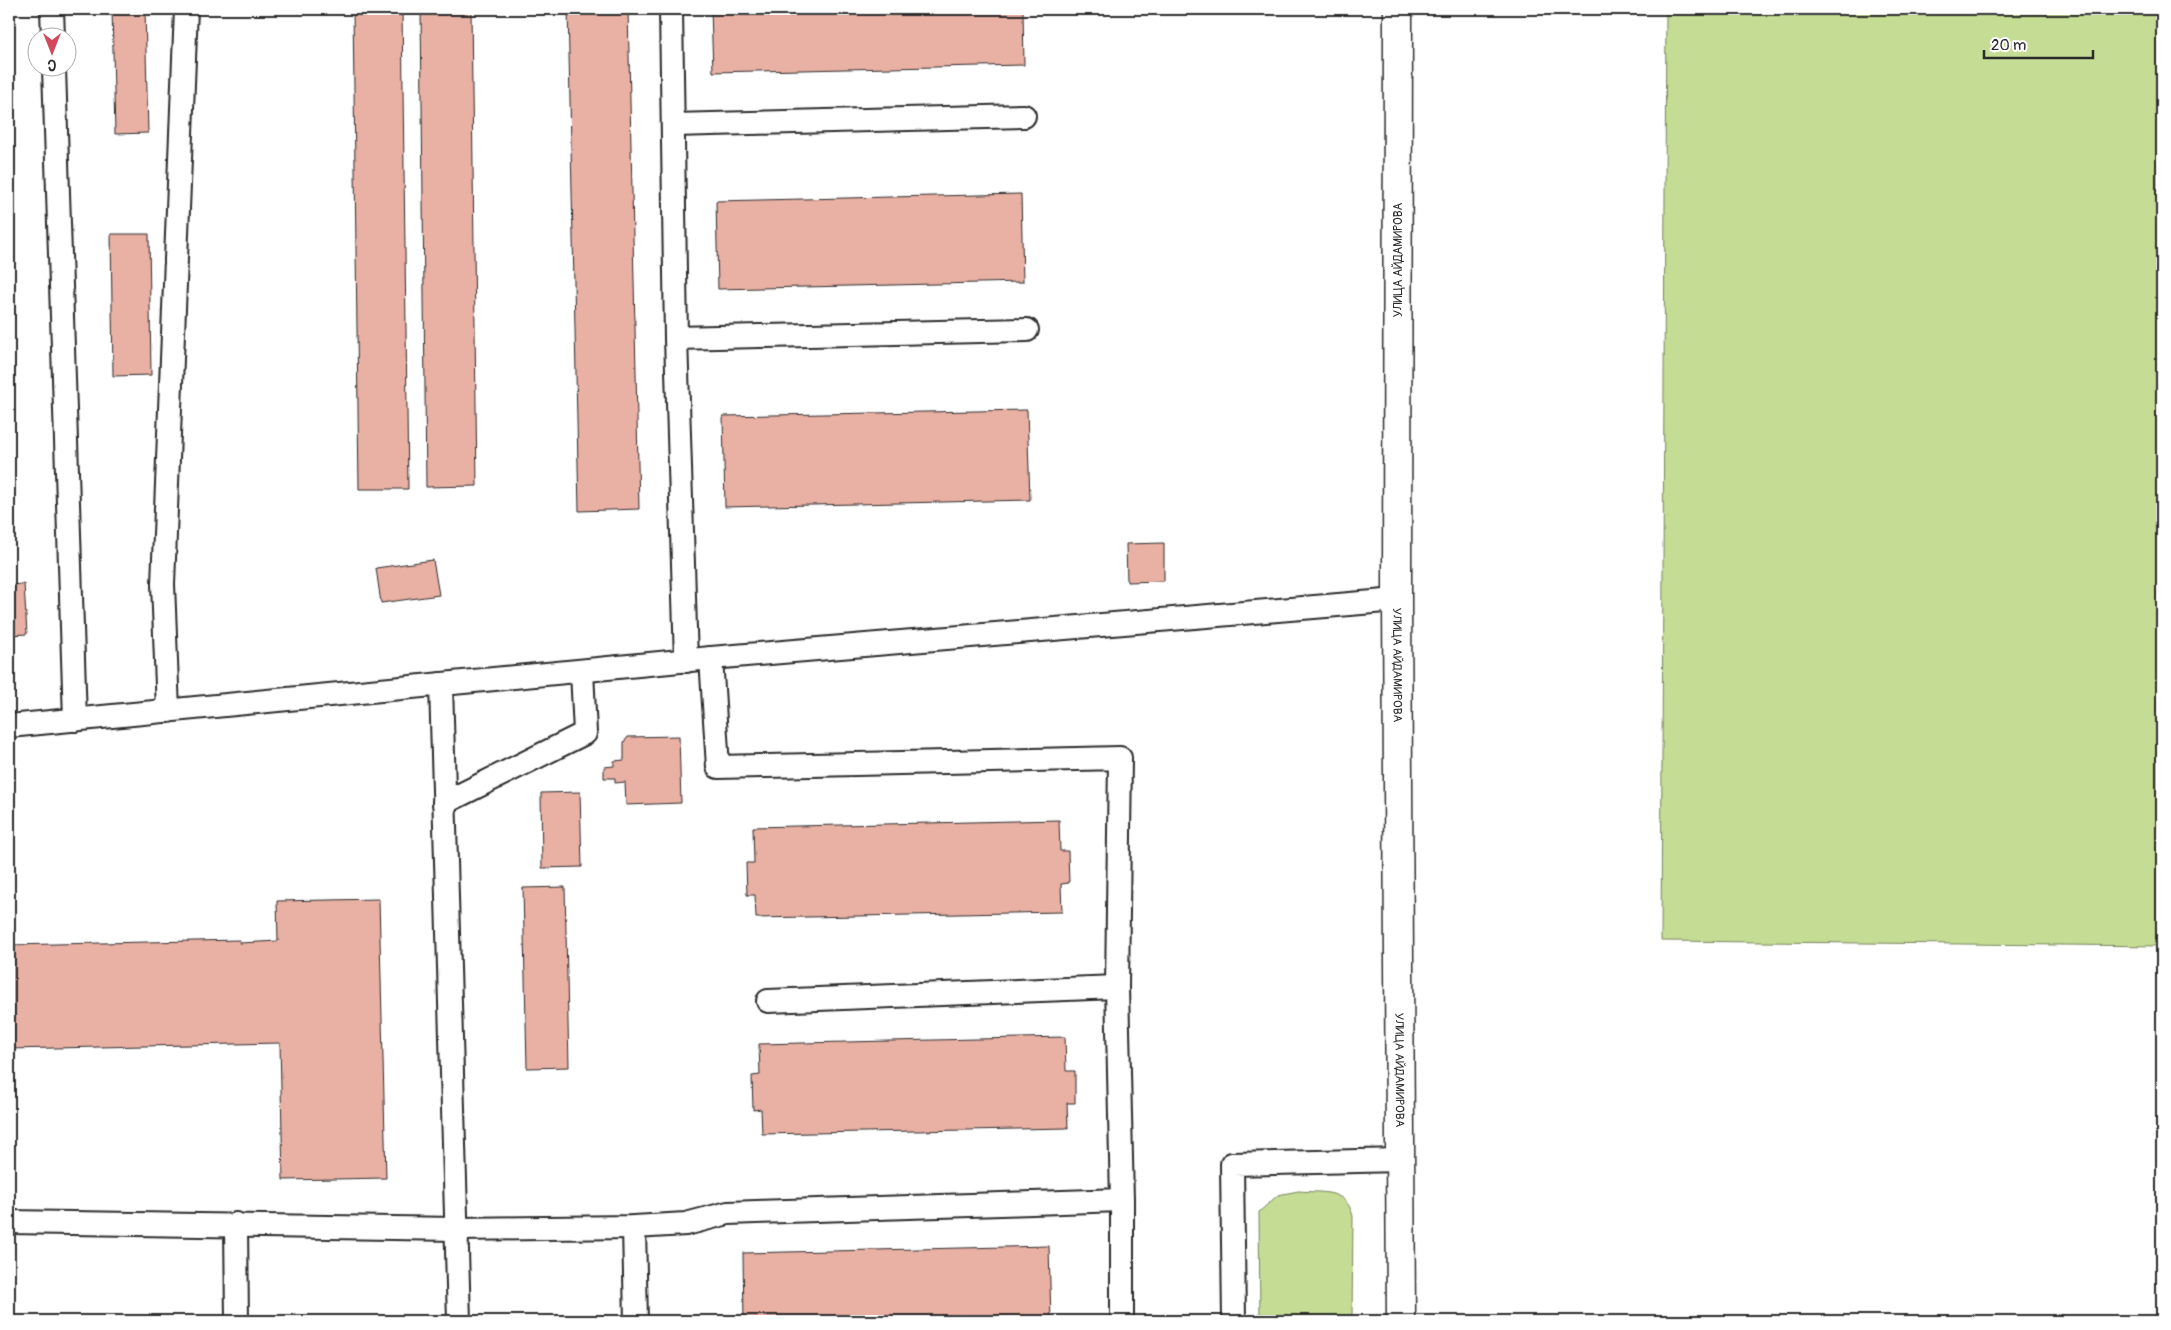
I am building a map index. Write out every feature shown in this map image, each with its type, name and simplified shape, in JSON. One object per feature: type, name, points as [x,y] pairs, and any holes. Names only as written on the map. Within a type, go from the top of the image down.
[{"type":"main road","name":"УЛИЦА АЙДАМИРОВА","points":[[1398,9],[1397,600],[1401,1321]]},
{"type":"lane","points":[[52,9],[53,28]]},
{"type":"lane","points":[[168,711],[163,584],[186,9]]},
{"type":"lane","points":[[671,9],[676,338],[686,661]]},
{"type":"lane","points":[[54,78],[75,720]]},
{"type":"lane","points":[[673,125],[1024,116]]},
{"type":"lane","points":[[676,338],[1027,330]]},
{"type":"lane","points":[[9,726],[711,658],[1397,600]]},
{"type":"lane","points":[[711,658],[718,767],[1120,758],[1117,987],[1122,1200],[1122,1321]]},
{"type":"lane","points":[[444,803],[585,733],[582,671]]},
{"type":"lane","points":[[441,684],[459,1321]]},
{"type":"lane","points":[[768,1001],[1117,987]]},
{"type":"lane","points":[[1234,1321],[1232,1164],[1400,1160]]},
{"type":"lane","points":[[9,1222],[236,1224],[457,1229],[634,1228],[686,1224],[728,1213],[1122,1200]]},
{"type":"lane","points":[[236,1224],[237,1321]]},
{"type":"lane","points":[[634,1228],[636,1321]]},
{"type":"green space","points":[[1666,9],[2162,9],[2162,946],[1661,941]]},
{"type":"green space","points":[[1298,1191],[1324,1192],[1339,1196],[1350,1207],[1353,1216],[1352,1321],[1260,1321],[1259,1212],[1278,1195]]},
{"type":"building","points":[[112,9],[145,9],[148,133],[115,134]]},
{"type":"building","points":[[353,9],[402,9],[408,489],[359,489]]},
{"type":"building","points":[[421,9],[471,9],[477,486],[426,487]]},
{"type":"building","points":[[568,9],[628,9],[639,509],[579,511]]},
{"type":"building","points":[[711,9],[1023,9],[1024,65],[713,72]]},
{"type":"building","points":[[1021,194],[1023,282],[718,289],[716,201]]},
{"type":"building","points":[[111,234],[149,234],[151,375],[113,376]]},
{"type":"building","points":[[9,383],[11,457],[9,457]]},
{"type":"building","points":[[1027,410],[1030,500],[725,507],[723,416]]},
{"type":"building","points":[[1164,543],[1164,581],[1127,582],[1126,544]]},
{"type":"building","points":[[433,560],[439,595],[381,603],[376,568]]},
{"type":"building","points":[[24,584],[27,634],[9,635],[9,585]]},
{"type":"building","points":[[679,736],[681,803],[626,805],[625,782],[615,783],[615,778],[604,778],[604,767],[614,766],[614,761],[624,760],[624,742],[628,737]]},
{"type":"building","points":[[580,792],[582,867],[542,868],[541,793]]},
{"type":"building","points":[[1059,820],[1060,851],[1068,851],[1069,883],[1061,884],[1062,912],[756,918],[755,895],[747,895],[746,863],[754,863],[753,827]]},
{"type":"building","points":[[565,887],[569,1067],[527,1068],[523,888]]},
{"type":"building","points":[[379,899],[386,1178],[283,1180],[280,1043],[9,1049],[9,945],[240,940],[240,943],[278,941],[277,901]]},
{"type":"building","points":[[1065,1037],[1066,1071],[1075,1071],[1075,1103],[1067,1103],[1068,1128],[762,1134],[761,1109],[753,1110],[752,1076],[760,1075],[759,1044]]},
{"type":"building","points":[[1049,1246],[1051,1321],[744,1321],[743,1253]]}]
